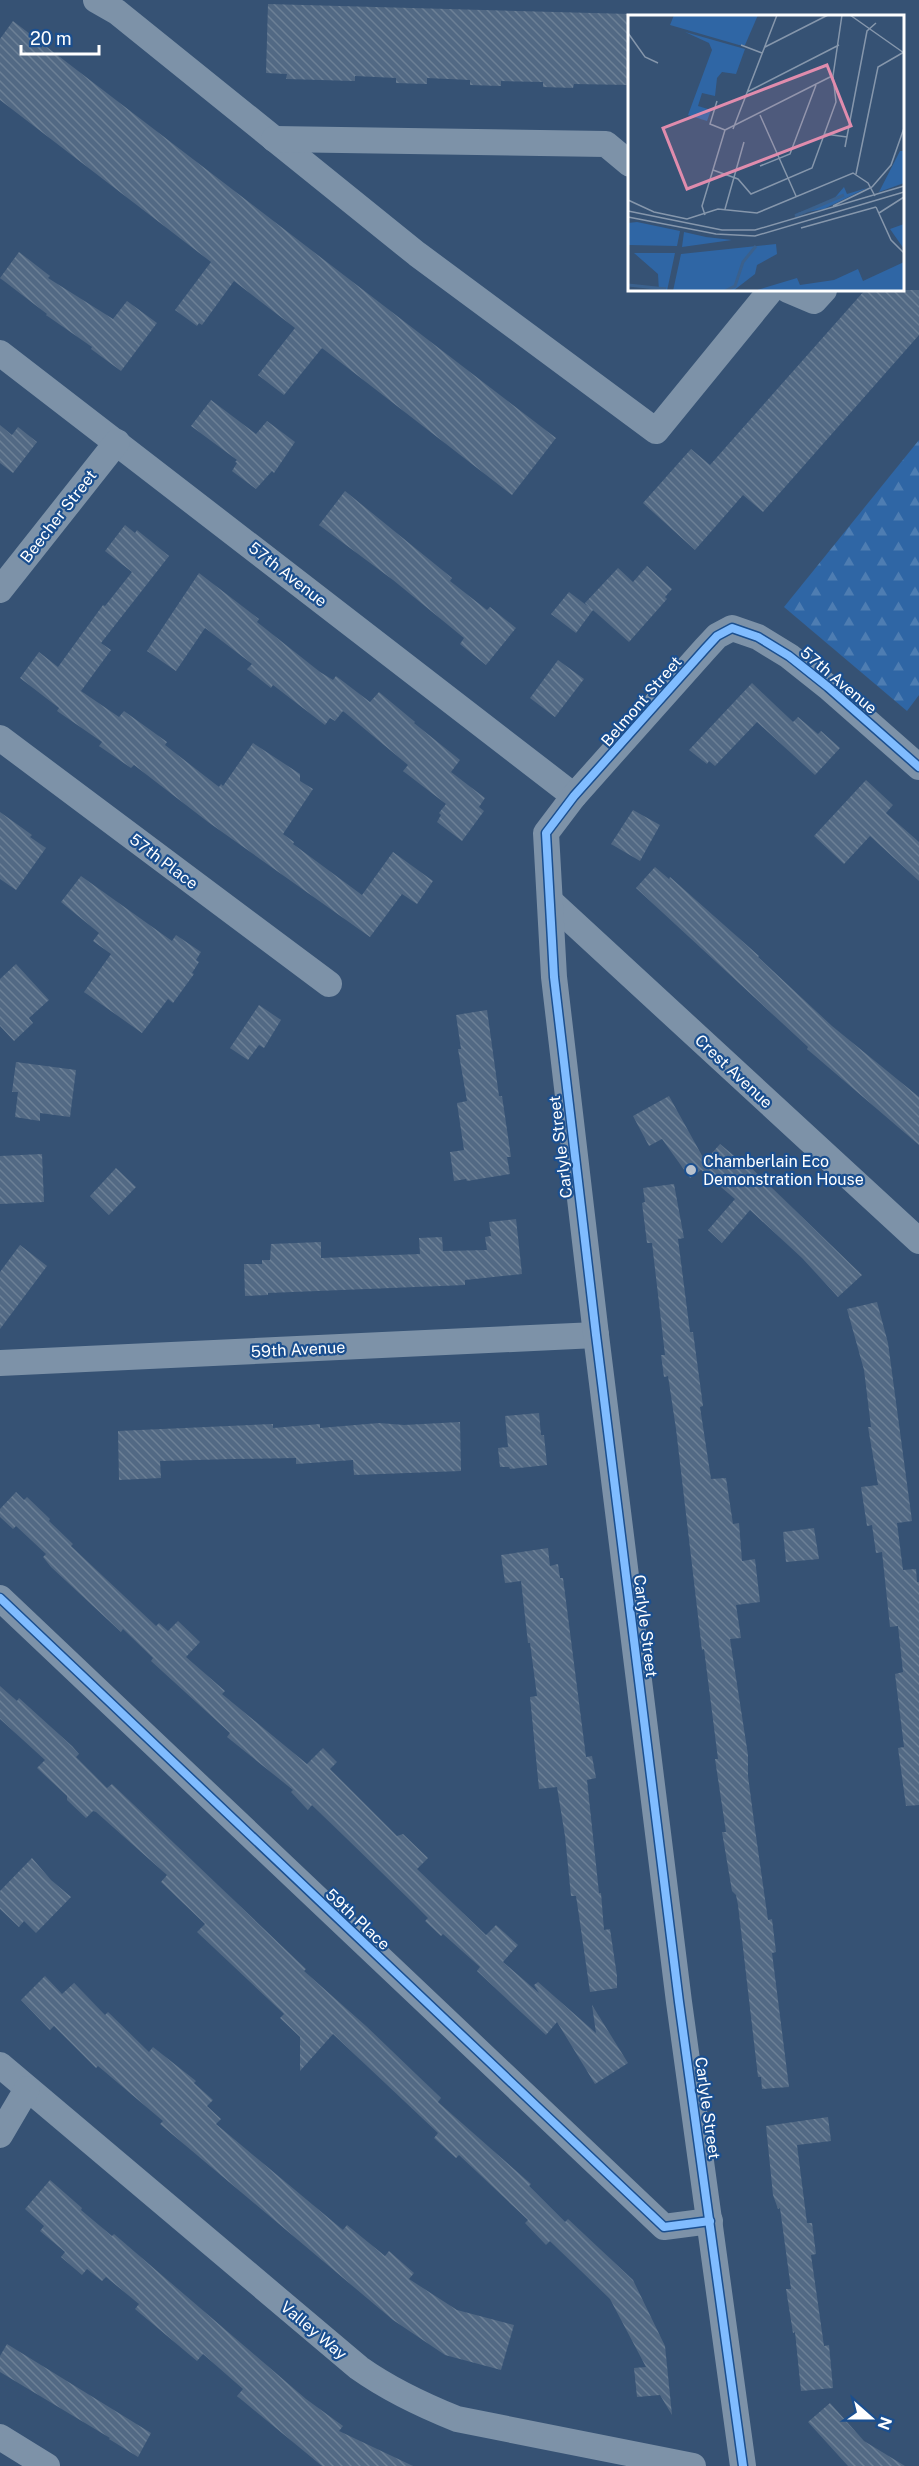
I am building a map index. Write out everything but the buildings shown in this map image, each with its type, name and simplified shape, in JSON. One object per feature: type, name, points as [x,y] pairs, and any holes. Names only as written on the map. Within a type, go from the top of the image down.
[{"type":"street","points":[[96,0],[117,12],[417,254],[656,431],[770,291]]},
{"type":"street","points":[[274,139],[606,144],[628,162]]},
{"type":"street","points":[[790,291],[814,301],[823,291]]},
{"type":"street","name":"57th Avenue","points":[[0,353],[574,796]]},
{"type":"street","name":"Beecher Street","points":[[0,590],[117,442]]},
{"type":"street","name":"57th Avenue","points":[[732,628],[758,637],[789,656],[919,767]]},
{"type":"street","name":"Belmont Street","points":[[574,796],[717,636],[732,628]]},
{"type":"street","name":"57th Place","points":[[0,738],[329,984]]},
{"type":"street","name":"Carlyle Street","points":[[574,796],[546,833],[554,977],[679,2002],[743,2466]]},
{"type":"street","name":"Crest Avenue","points":[[550,900],[919,1241]]},
{"type":"street","name":"59th Avenue","points":[[0,1363],[596,1335]]},
{"type":"street","name":"59th Place","points":[[0,1598],[664,2227],[710,2221]]},
{"type":"street","name":"Valley Way","points":[[0,2065],[359,2368],[390,2389],[457,2419],[693,2466]]},
{"type":"street","points":[[0,2135],[27,2089]]},
{"type":"street","points":[[0,2437],[47,2466]]},
{"type":"green space","points":[[919,440],[919,695],[907,711],[784,607]]},
{"type":"cycle path","points":[[743,2466],[679,2002],[596,1335],[554,977],[546,833],[574,796],[705,649],[717,636],[732,628],[758,637],[789,656],[919,767]]},
{"type":"cycle path","points":[[0,1598],[664,2227],[710,2221]]},
{"type":"place","name":"Chamberlain Eco Demonstration House","points":[[691,1170]]}]
